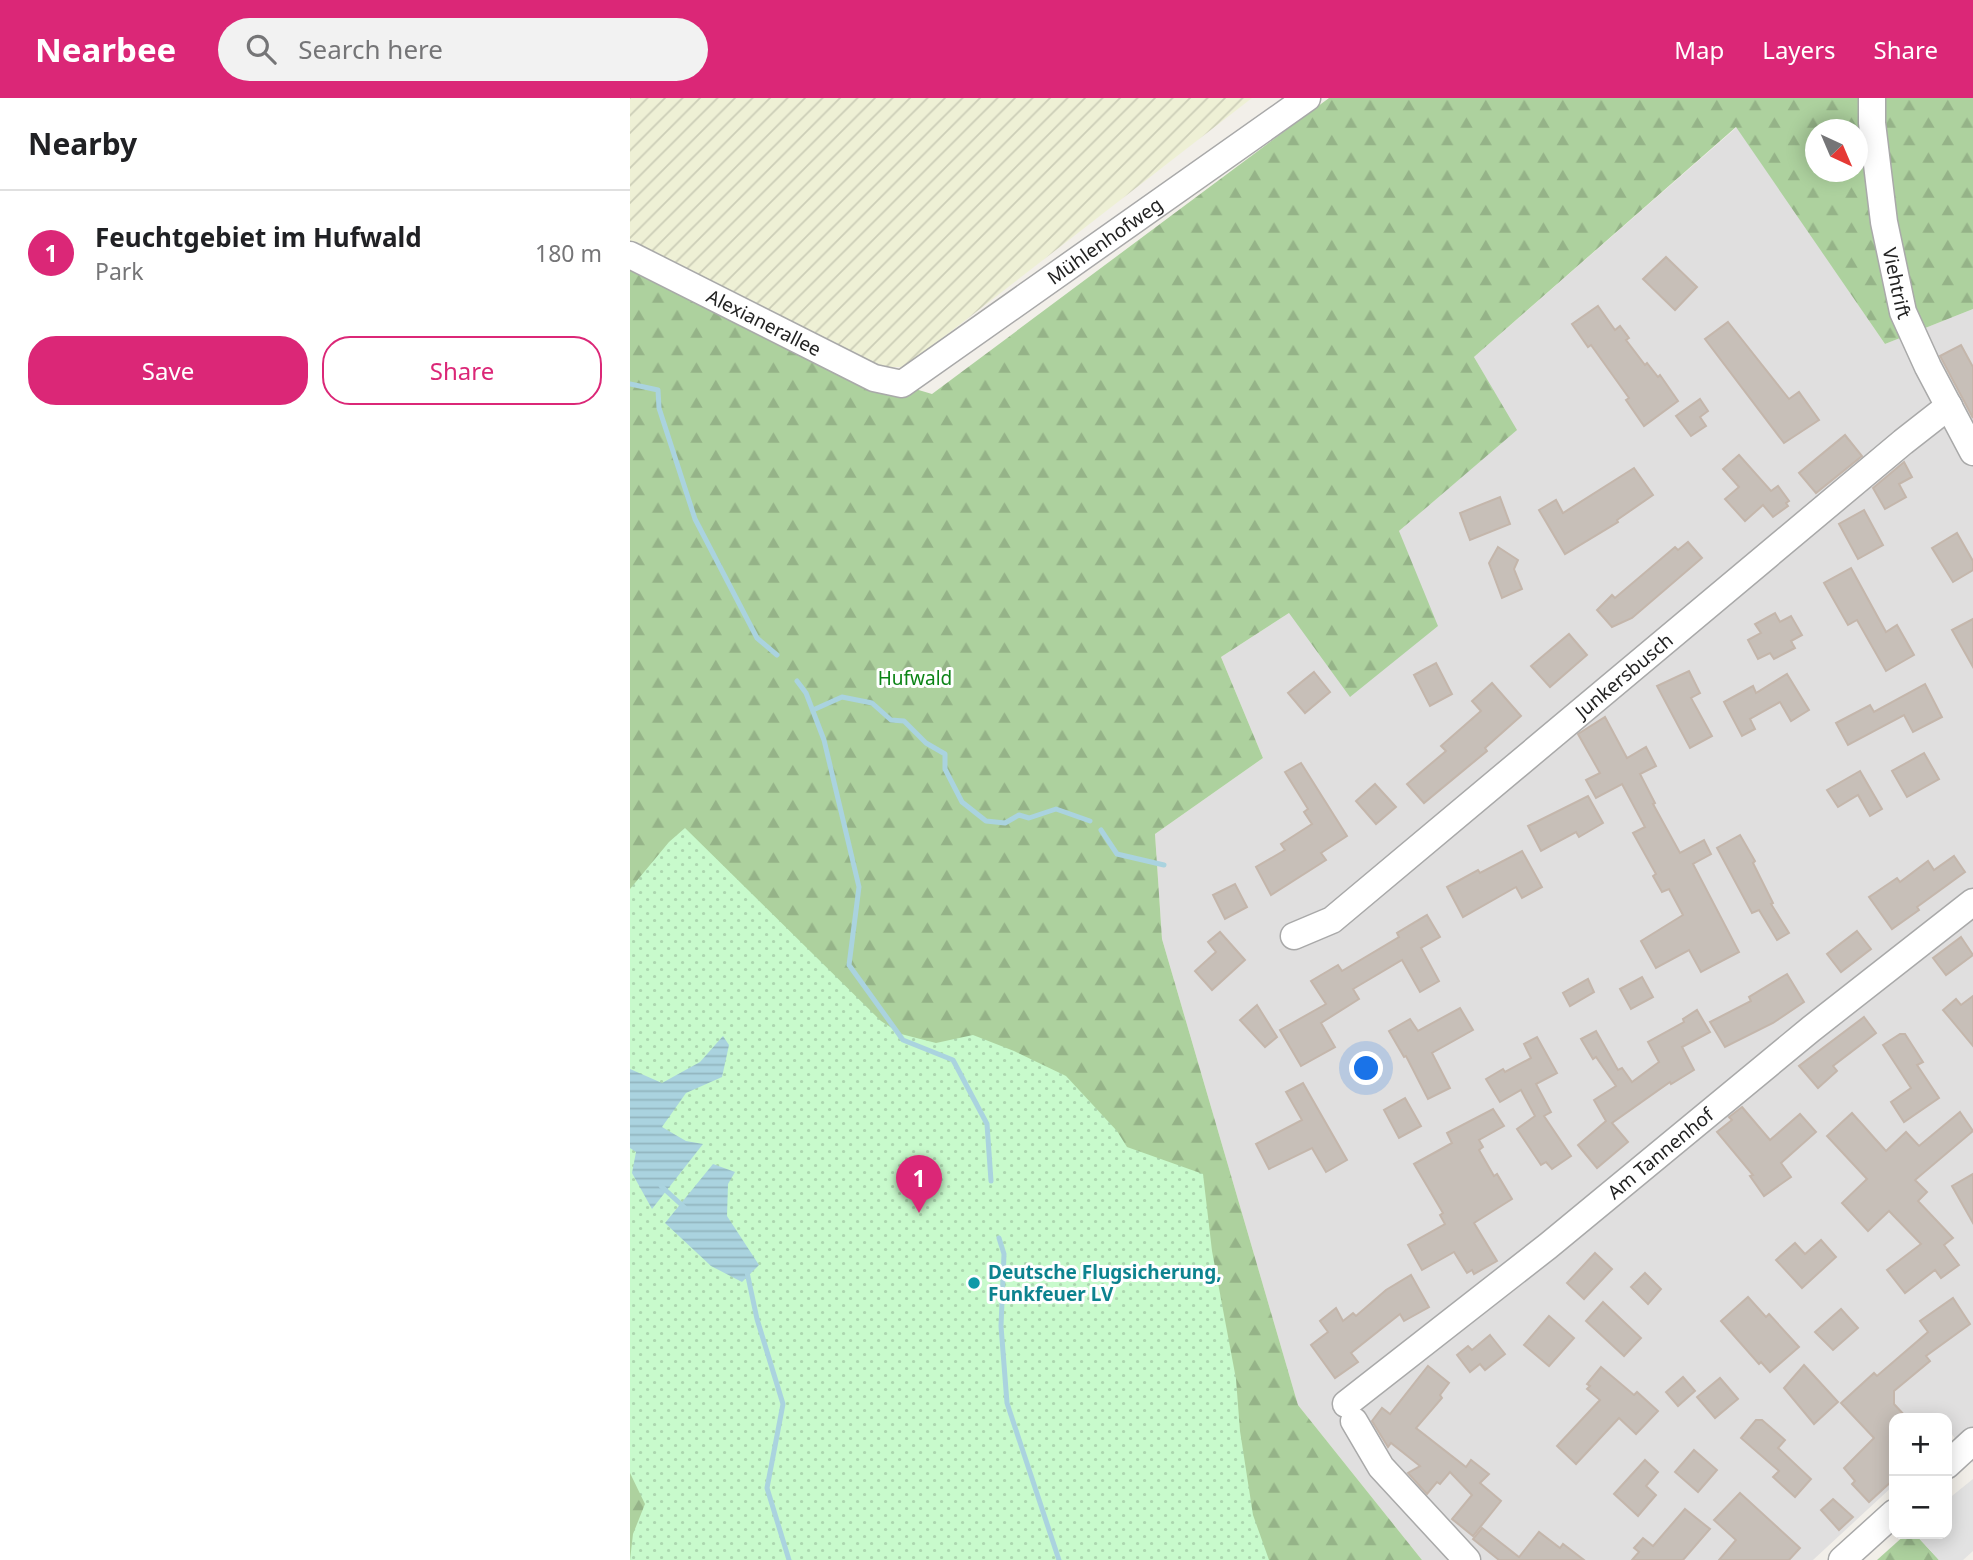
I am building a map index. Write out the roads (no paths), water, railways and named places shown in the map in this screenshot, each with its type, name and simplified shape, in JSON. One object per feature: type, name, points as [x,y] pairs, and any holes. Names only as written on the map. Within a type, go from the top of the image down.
[{"type":"street","name":"Mühlenhofweg","points":[[902,384],[1307,98]]},
{"type":"street","name":"Viehtrift","points":[[1872,98],[1872,123],[1884,222],[1903,312],[1973,452]]},
{"type":"street","name":"Alexianerallee","points":[[630,255],[874,378],[902,384]]},
{"type":"street","name":"Junkersbusch","points":[[1294,936],[1332,920],[1949,406]]},
{"type":"street","name":"Am Tannenhof","points":[[1467,1560],[1381,1467],[1350,1413],[1811,1029],[1973,902]]},
{"type":"street","points":[[1952,1460],[1973,1441]]},
{"type":"street","points":[[1842,1560],[1889,1518]]},
{"type":"water","points":[[723,1036],[729,1045],[722,1077],[686,1093],[662,1127],[686,1141],[703,1144],[652,1209],[632,1173],[636,1152],[630,1148],[630,1069],[662,1083],[700,1062]]},
{"type":"water","points":[[713,1164],[735,1172],[728,1184],[727,1216],[759,1265],[742,1282],[711,1266],[665,1223]]},
{"type":"waterway","points":[[630,384],[658,390],[659,408],[695,519],[757,638],[777,655]]},
{"type":"waterway","points":[[797,681],[806,693],[824,740],[859,887],[849,965],[903,1040],[953,1060],[987,1124],[991,1181]]},
{"type":"waterway","points":[[813,710],[842,697],[872,703],[891,720],[904,721],[926,743],[945,754],[945,769],[962,802],[986,821],[1005,823],[1019,815],[1029,818],[1056,809],[1090,821]]},
{"type":"waterway","points":[[1101,830],[1117,854],[1164,865]]},
{"type":"waterway","points":[[661,1186],[685,1208]]},
{"type":"waterway","points":[[999,1238],[1004,1254],[1001,1326],[1007,1403],[1059,1560]]},
{"type":"waterway","points":[[747,1272],[757,1319],[783,1404],[767,1488],[789,1560]]},
{"type":"place","name":"Feuchtgebiet im Hufwald","points":[[919,1213]]},
{"type":"place","name":"Deutsche Flugsicherung, Funkfeuer LV","points":[[974,1283]]},
{"type":"park label","name":"Hufwald","points":[[915,678]]}]
